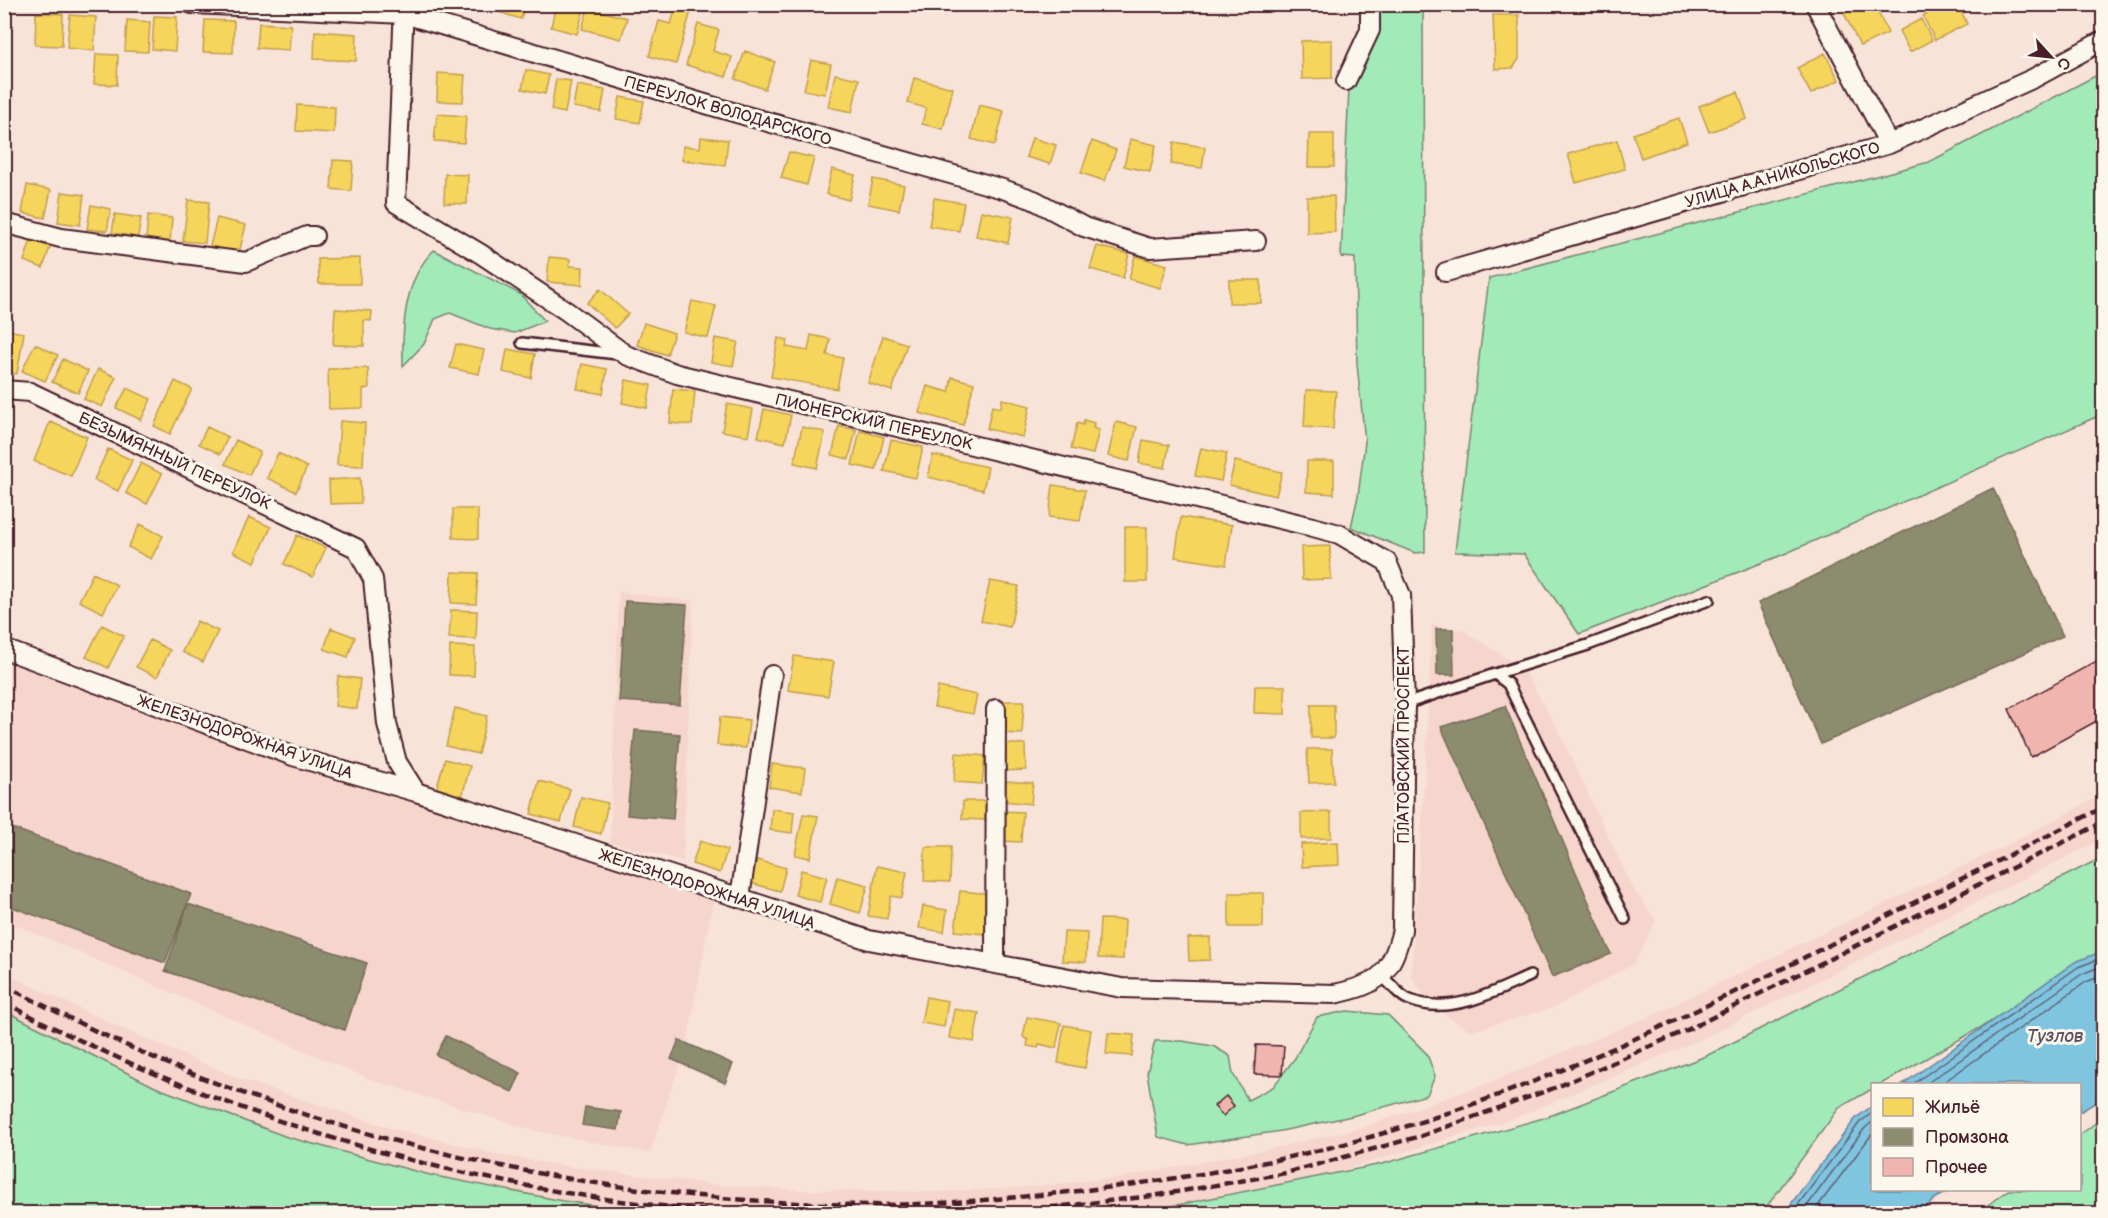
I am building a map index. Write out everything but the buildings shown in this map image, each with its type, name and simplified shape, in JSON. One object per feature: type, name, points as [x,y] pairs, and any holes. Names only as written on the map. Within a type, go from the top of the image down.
[{"type":"street","name":"ПЕРЕУЛОК ВОЛОДАРСКОГО","points":[[192,4],[404,9],[719,108],[1003,189],[1034,200],[1084,226],[1150,248],[1256,242]]},
{"type":"street","points":[[1346,81],[1370,30],[1370,4]]},
{"type":"street","points":[[1815,4],[1889,144]]},
{"type":"street","name":"ПИОНЕРСКИЙ ПЕРЕУЛОК","points":[[404,9],[396,202],[518,279],[626,355],[677,374],[1313,526],[1339,534],[1387,562]]},
{"type":"street","name":"УЛИЦА А.А.НИКОЛЬСКОГО","points":[[1446,272],[1889,144],[2034,78],[2103,40]]},
{"type":"street","points":[[4,223],[61,238],[246,262],[307,236],[314,236]]},
{"type":"street","name":"БЕЗЫМЯННЫЙ ПЕРЕУЛОК","points":[[4,390],[30,392],[356,548],[373,579],[387,724],[398,762],[416,792]]},
{"type":"street","name":"ПЛАТОВСКИЙ ПРОСПЕКТ","points":[[1382,976],[1396,955],[1402,930],[1405,704],[1401,595],[1387,562]]},
{"type":"street","name":"ЖЕЛЕЗНОДОРОЖНАЯ УЛИЦА","points":[[4,650],[293,756],[416,792],[868,940],[1122,988],[1334,994],[1361,989],[1382,976]]},
{"type":"street","points":[[740,898],[772,675]]},
{"type":"street","points":[[995,964],[996,709]]},
{"type":"lane","points":[[522,343],[626,355]]},
{"type":"lane","points":[[1405,704],[1588,645],[1709,600]]},
{"type":"lane","points":[[1495,674],[1509,684],[1625,919]]},
{"type":"lane","points":[[1382,976],[1408,1000],[1440,1006],[1482,997],[1530,976]]},
{"type":"shaded area","points":[[619,592],[693,601],[683,861],[610,842]]},
{"type":"shaded area","points":[[1432,625],[1463,630],[1523,669],[1556,726],[1632,887],[1656,920],[1635,963],[1553,1008],[1471,1031],[1432,1006],[1411,977],[1425,774]]},
{"type":"shaded area","points":[[5,660],[302,766],[713,900],[687,1044],[733,1064],[725,1083],[680,1064],[650,1153],[535,1131],[369,1079],[5,920]]},
{"type":"shaded area","points":[[2103,794],[2103,839],[1697,1041],[1513,1119],[1324,1176],[1132,1213],[650,1214],[563,1201],[430,1175],[287,1137],[155,1087],[5,1011],[4,973],[128,1031],[242,1080],[391,1128],[501,1155],[557,1165],[717,1185],[799,1190],[937,1192],[1015,1188],[1119,1178],[1279,1147],[1364,1127],[1486,1084],[1651,1016],[2005,846]]},
{"type":"green space","points":[[1378,5],[1423,5],[1425,552],[1415,553],[1351,527],[1358,496],[1365,442],[1357,364],[1355,258],[1341,257],[1349,88],[1379,33]]},
{"type":"green space","points":[[2103,72],[2103,414],[1782,555],[1579,634],[1524,554],[1455,552],[1489,278],[1929,162]]},
{"type":"green space","points":[[434,250],[520,294],[545,321],[515,333],[490,329],[450,313],[435,319],[424,344],[403,366],[404,320],[411,289],[416,275]]},
{"type":"green space","points":[[2103,857],[2103,958],[1883,1083],[1871,1083],[1871,1090],[1839,1108],[1762,1213],[1132,1214],[1382,1164],[1547,1117],[1706,1056]]},
{"type":"green space","points":[[5,1011],[155,1087],[287,1137],[430,1175],[563,1201],[650,1213],[5,1213]]},
{"type":"green space","points":[[1347,1011],[1388,1015],[1427,1054],[1435,1076],[1427,1095],[1352,1116],[1281,1131],[1188,1145],[1158,1137],[1147,1073],[1155,1041],[1182,1041],[1213,1046],[1230,1056],[1233,1074],[1248,1100],[1273,1087],[1295,1058],[1317,1017]]},
{"type":"green space","points":[[2103,1117],[2103,1213],[1977,1213],[2007,1191],[2081,1191],[2081,1134]]},
{"type":"water","name":"Тузлов","points":[[2103,951],[2103,1098],[2081,1111],[2081,1083],[1904,1083],[2075,962]]},
{"type":"water","points":[[1871,1107],[1871,1191],[1948,1191],[1934,1199],[1922,1213],[1784,1213],[1856,1118]]},
{"type":"railway","points":[[4,985],[119,1042],[237,1091],[391,1140],[469,1159],[628,1188],[708,1197],[788,1203],[869,1205],[994,1199],[1113,1187],[1245,1166],[1374,1136],[1473,1104],[1635,1039],[1793,963],[2104,807]]},
{"type":"railway","points":[[969,1214],[1010,1212],[1153,1196],[1286,1173],[1421,1136],[1557,1087],[1687,1030],[2104,822]]},
{"type":"railway","points":[[4,1002],[93,1046],[184,1086],[278,1120],[374,1150],[471,1174],[569,1193],[668,1207],[766,1214]]}]
